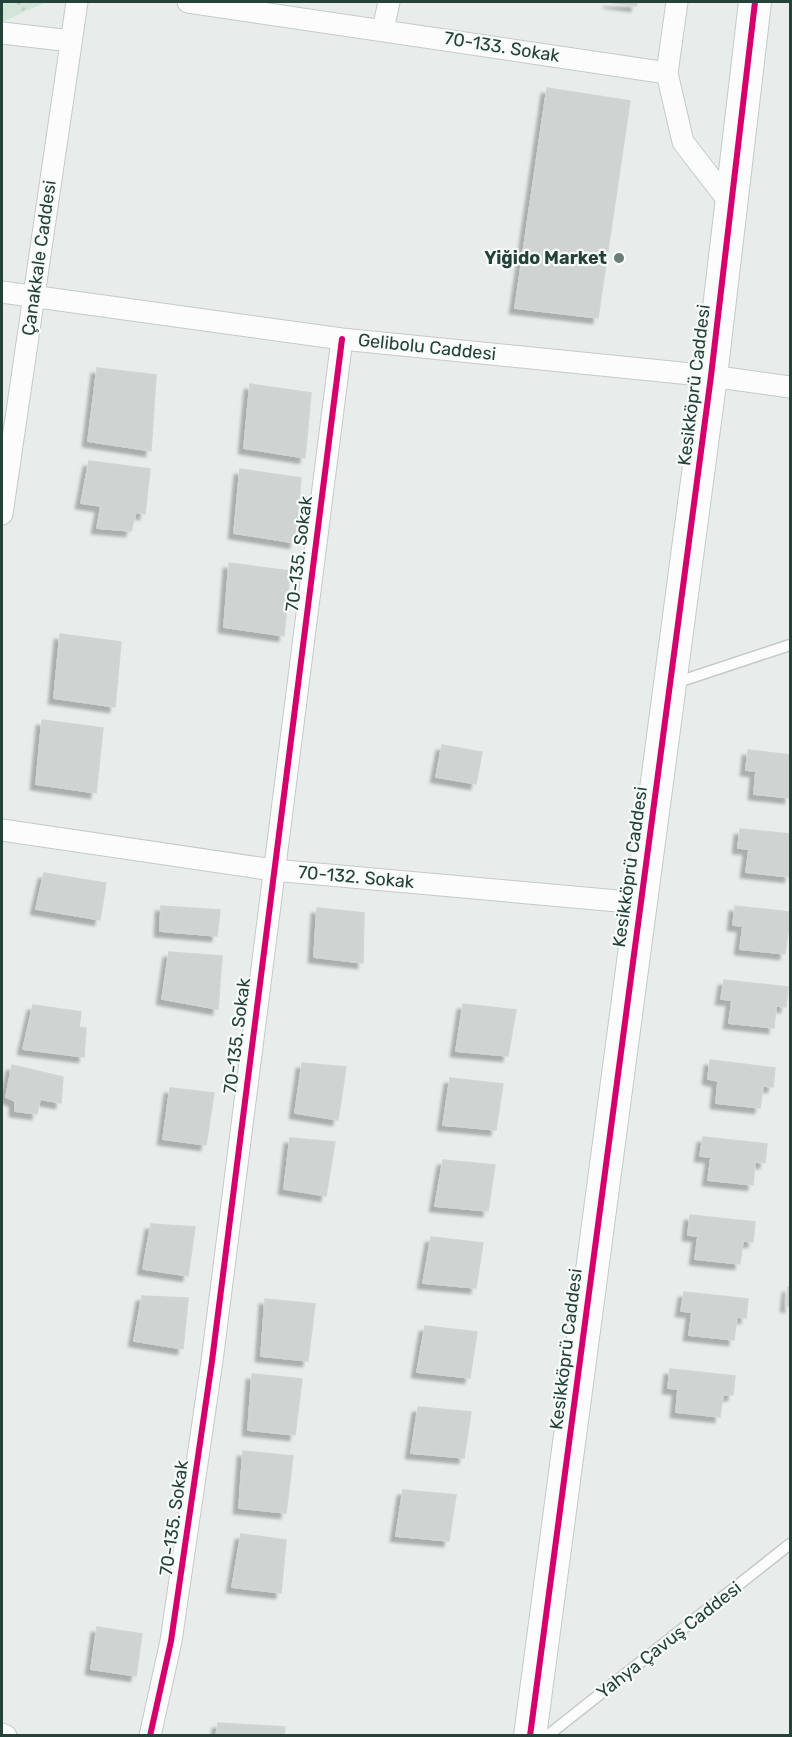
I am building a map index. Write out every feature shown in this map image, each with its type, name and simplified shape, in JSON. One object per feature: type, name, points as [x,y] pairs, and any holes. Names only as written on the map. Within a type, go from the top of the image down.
[{"type":"street","name":"Çanakkale Caddesi","points":[[2,514],[77,2]]},
{"type":"street","name":"70-133. Sokak","points":[[188,2],[666,72]]},
{"type":"street","points":[[383,29],[389,2]]},
{"type":"street","points":[[677,2],[666,72],[683,142],[731,204]]},
{"type":"street","name":"Kesikköprü Caddesi","points":[[530,1736],[711,376],[755,2]]},
{"type":"street","points":[[2,33],[70,41]]},
{"type":"street","name":"Gelibolu Caddesi","points":[[2,292],[342,339],[711,376],[790,387]]},
{"type":"street","name":"70-135. Sokak","points":[[150,1736],[171,1641],[212,1361],[342,339]]},
{"type":"street","name":"70-132. Sokak","points":[[2,830],[273,870],[640,903]]},
{"type":"street","points":[[2,1734],[6,1736]]},
{"type":"lane","points":[[669,686],[790,645]]},
{"type":"lane","name":"Yahya Çavuş Caddesi","points":[[547,1736],[790,1544]]},
{"type":"green space","points":[[2,2],[46,2],[2,22]]},
{"type":"building","points":[[608,2],[637,2],[636,6]]},
{"type":"building","points":[[547,88],[630,101],[598,318],[515,308]]},
{"type":"building","points":[[97,368],[156,375],[151,451],[88,441]]},
{"type":"building","points":[[250,384],[311,393],[305,458],[244,448]]},
{"type":"building","points":[[89,461],[150,469],[145,514],[136,512],[131,531],[97,528],[101,506],[81,503]]},
{"type":"building","points":[[240,469],[301,478],[295,543],[234,533]]},
{"type":"building","points":[[229,563],[290,571],[284,636],[224,627]]},
{"type":"building","points":[[60,634],[121,642],[115,707],[54,698]]},
{"type":"building","points":[[42,720],[103,728],[96,793],[36,784]]},
{"type":"building","points":[[442,745],[482,752],[476,784],[436,777]]},
{"type":"building","points":[[748,750],[790,755],[790,798],[754,794],[756,771],[746,770]]},
{"type":"building","points":[[740,829],[790,834],[790,877],[746,872],[749,849],[738,848]]},
{"type":"building","points":[[44,873],[106,883],[100,920],[36,909]]},
{"type":"building","points":[[161,906],[220,910],[217,936],[160,931]]},
{"type":"building","points":[[735,906],[790,912],[790,932],[788,931],[785,954],[740,949],[743,926],[733,925]]},
{"type":"building","points":[[317,908],[364,913],[363,963],[314,957]]},
{"type":"building","points":[[169,952],[222,956],[218,1009],[162,999]]},
{"type":"building","points":[[724,980],[788,987],[786,1007],[776,1006],[774,1028],[729,1023],[732,1000],[721,999]]},
{"type":"building","points":[[463,1004],[516,1010],[508,1056],[456,1051]]},
{"type":"building","points":[[33,1005],[81,1012],[79,1027],[86,1028],[84,1057],[23,1049]]},
{"type":"building","points":[[710,1060],[775,1068],[773,1087],[763,1086],[760,1108],[716,1103],[718,1081],[708,1079]]},
{"type":"building","points":[[302,1063],[346,1067],[338,1120],[295,1113]]},
{"type":"building","points":[[12,1065],[63,1077],[61,1103],[40,1099],[37,1114],[15,1111],[15,1101],[6,1097]]},
{"type":"building","points":[[450,1078],[503,1084],[496,1130],[443,1125]]},
{"type":"building","points":[[170,1088],[214,1093],[206,1145],[163,1139]]},
{"type":"building","points":[[703,1137],[767,1144],[765,1163],[755,1162],[753,1185],[708,1180],[711,1157],[700,1156]]},
{"type":"building","points":[[290,1138],[335,1142],[326,1196],[284,1189]]},
{"type":"building","points":[[443,1160],[495,1165],[488,1211],[435,1206]]},
{"type":"building","points":[[690,1215],[755,1222],[753,1242],[743,1241],[740,1264],[695,1259],[698,1236],[688,1235]]},
{"type":"building","points":[[151,1224],[195,1227],[188,1276],[143,1269]]},
{"type":"building","points":[[431,1237],[483,1243],[476,1288],[423,1283]]},
{"type":"building","points":[[788,1287],[790,1287],[790,1307],[786,1306]]},
{"type":"building","points":[[684,1292],[748,1299],[746,1318],[737,1317],[734,1340],[689,1335],[692,1312],[681,1311]]},
{"type":"building","points":[[142,1296],[188,1298],[183,1349],[134,1341]]},
{"type":"building","points":[[265,1299],[315,1304],[308,1361],[261,1356]]},
{"type":"building","points":[[425,1326],[477,1332],[470,1378],[417,1372]]},
{"type":"building","points":[[670,1369],[735,1376],[733,1395],[723,1395],[720,1417],[676,1412],[678,1389],[668,1388]]},
{"type":"building","points":[[252,1374],[302,1379],[295,1435],[248,1430]]},
{"type":"building","points":[[418,1407],[471,1412],[464,1458],[411,1453]]},
{"type":"building","points":[[243,1451],[293,1456],[286,1513],[239,1508]]},
{"type":"building","points":[[403,1490],[456,1495],[449,1541],[396,1536]]},
{"type":"building","points":[[241,1534],[286,1540],[281,1593],[232,1587]]},
{"type":"building","points":[[97,1627],[142,1634],[136,1676],[91,1669]]},
{"type":"building","points":[[218,1723],[285,1727],[284,1736],[216,1736]]},
{"type":"cycle path","points":[[530,1736],[711,376],[755,2]]},
{"type":"cycle path","points":[[150,1736],[171,1641],[212,1361],[342,339]]},
{"type":"place","name":"Yiğido Market","points":[[619,258]]}]
